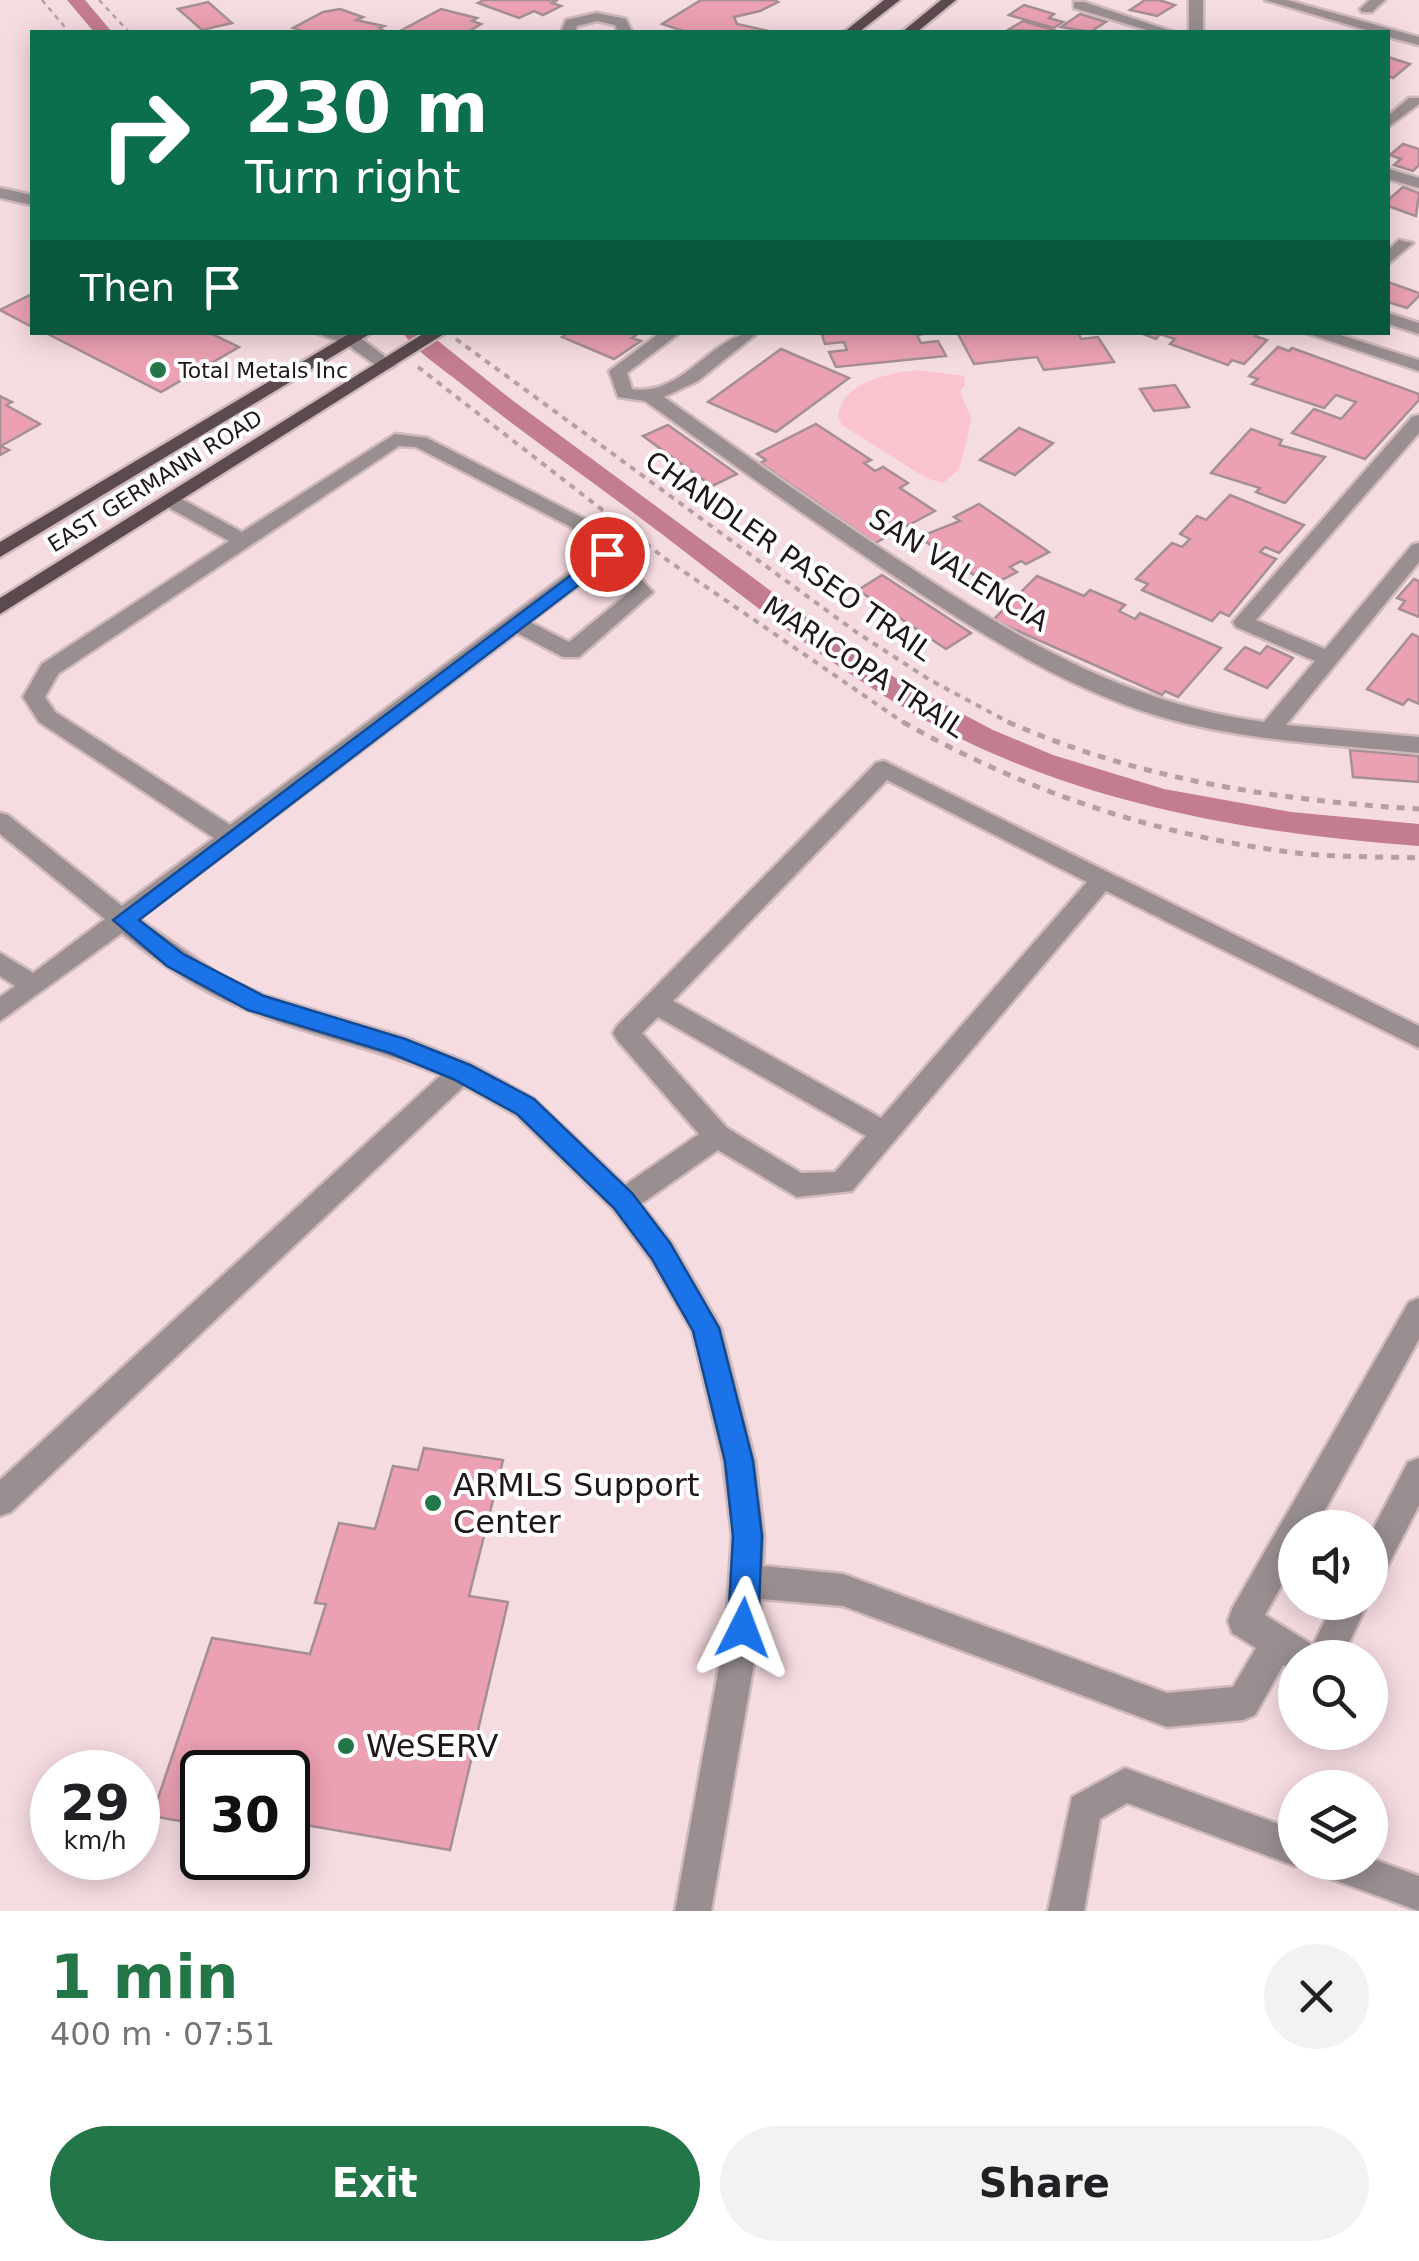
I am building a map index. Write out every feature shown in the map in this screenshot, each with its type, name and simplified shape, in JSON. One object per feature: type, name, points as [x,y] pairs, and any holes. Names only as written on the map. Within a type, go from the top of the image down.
[{"type":"main road","points":[[854,30],[893,0]]},
{"type":"main road","points":[[912,30],[949,0]]},
{"type":"main road","name":"EAST GERMANN ROAD","points":[[0,551],[355,335]]},
{"type":"main road","name":"EAST GERMANN ROAD","points":[[0,607],[447,336]]},
{"type":"street","points":[[1196,0],[1196,30]]},
{"type":"street","points":[[1272,0],[1380,30]]},
{"type":"street","points":[[1065,14],[1083,2],[1160,30]]},
{"type":"street","points":[[569,30],[572,23],[596,17],[621,22],[625,30]]},
{"type":"street","points":[[1390,33],[1419,41]]},
{"type":"street","points":[[1390,122],[1416,103],[1396,94]]},
{"type":"street","points":[[1390,175],[1419,184]]},
{"type":"street","points":[[0,181],[30,185]]},
{"type":"street","points":[[0,193],[30,200]]},
{"type":"street","points":[[1390,256],[1405,244]]},
{"type":"street","points":[[1390,319],[1419,329]]},
{"type":"street","points":[[355,335],[402,361]]},
{"type":"street","name":"SAN VALENCIA","points":[[669,335],[618,371],[624,392],[639,398],[649,394],[784,494],[1052,664],[1164,710],[1270,729],[1419,744]]},
{"type":"street","points":[[649,394],[676,386],[747,335]]},
{"type":"street","points":[[1320,335],[1419,366]]},
{"type":"street","points":[[1327,658],[1243,622],[1419,421]]},
{"type":"street","points":[[232,838],[46,717],[34,697],[50,670],[395,440],[420,442],[578,523],[643,592],[571,652],[515,623]]},
{"type":"street","points":[[171,501],[243,541]]},
{"type":"street","points":[[1270,729],[1419,549]]},
{"type":"street","points":[[0,1010],[607,554]]},
{"type":"street","points":[[1102,879],[842,1183],[797,1185],[717,1136],[626,1033],[884,769],[1419,1038]]},
{"type":"street","points":[[0,821],[175,960],[256,1003],[396,1046],[462,1072],[525,1106],[623,1201],[661,1251],[706,1328],[739,1461],[748,1536],[743,1628],[692,1911]]},
{"type":"street","points":[[0,963],[33,986]]},
{"type":"street","points":[[655,1002],[885,1134]]},
{"type":"street","points":[[0,1502],[462,1072]]},
{"type":"street","points":[[623,1201],[717,1136]]},
{"type":"street","points":[[1307,1510],[1419,1312]]},
{"type":"street","points":[[1388,1533],[1419,1473]]},
{"type":"street","points":[[1278,1560],[1244,1620],[1278,1642]]},
{"type":"street","points":[[746,1581],[843,1590],[1167,1710],[1243,1703],[1278,1664]]},
{"type":"street","points":[[1066,1911],[1084,1809],[1125,1786],[1278,1842]]},
{"type":"street","points":[[1382,1880],[1419,1894]]},
{"type":"path","points":[[42,0],[67,30]]},
{"type":"path","points":[[99,0],[127,30]]},
{"type":"path","name":"CHANDLER PASEO TRAIL","points":[[447,336],[871,644],[993,714],[1048,740],[1105,760],[1220,790],[1285,800],[1419,809]]},
{"type":"path","name":"MARICOPA TRAIL","points":[[402,361],[668,560],[904,723],[974,761],[1062,798],[1172,832],[1285,852],[1419,858]]},
{"type":"shaded area","points":[[918,370],[964,376],[960,392],[971,417],[968,435],[959,469],[943,483],[926,478],[842,425],[838,416],[842,404],[858,387],[882,377]]},
{"type":"building","points":[[558,0],[552,3],[561,6],[543,15],[534,11],[519,18],[478,3]]},
{"type":"building","points":[[701,0],[778,2],[734,17],[737,24],[764,30],[680,30],[662,24]]},
{"type":"building","points":[[1145,0],[1175,5],[1157,16],[1130,10]]},
{"type":"building","points":[[208,2],[232,23],[202,30],[178,9]]},
{"type":"building","points":[[1024,5],[1054,14],[1049,18],[1063,22],[1054,28],[1009,15]]},
{"type":"building","points":[[340,9],[363,17],[356,20],[384,26],[379,28],[383,30],[293,28],[323,12]]},
{"type":"building","points":[[441,9],[477,18],[472,21],[481,24],[471,30],[402,30]]},
{"type":"building","points":[[1080,14],[1106,22],[1093,30],[1061,27]]},
{"type":"building","points":[[1023,21],[1053,30],[1008,30]]},
{"type":"building","points":[[1390,58],[1410,64],[1393,78]]},
{"type":"building","points":[[1403,144],[1419,149],[1419,165],[1413,171],[1394,165],[1401,159],[1390,155]]},
{"type":"building","points":[[1403,187],[1419,193],[1416,216],[1390,207],[1390,198]]},
{"type":"building","points":[[1390,283],[1419,293],[1407,308],[1390,303]]},
{"type":"building","points":[[30,295],[30,326],[0,310]]},
{"type":"building","name":"Total Metals Inc","points":[[50,335],[214,335],[239,347],[161,392]]},
{"type":"building","points":[[636,335],[632,338],[641,341],[614,359],[562,337]]},
{"type":"building","points":[[822,335],[917,335],[921,343],[938,341],[946,356],[836,367],[829,352],[847,350],[844,342],[825,344]]},
{"type":"building","points":[[959,335],[1098,337],[1114,362],[1044,370],[1037,357],[974,364]]},
{"type":"building","points":[[1163,335],[1256,335],[1267,340],[1244,364],[1232,360],[1228,365],[1170,344],[1175,339]]},
{"type":"building","points":[[1278,347],[1289,351],[1292,348],[1419,394],[1419,400],[1365,459],[1292,433],[1314,409],[1341,419],[1356,402],[1336,395],[1324,408],[1252,384],[1258,379],[1249,376]]},
{"type":"building","points":[[781,349],[849,378],[776,432],[708,402]]},
{"type":"building","points":[[1175,385],[1189,407],[1154,411],[1140,389]]},
{"type":"building","points":[[0,396],[12,402],[6,405],[40,424],[1,446],[9,450],[0,455]]},
{"type":"building","points":[[816,424],[871,460],[864,463],[875,471],[883,467],[908,483],[900,488],[935,511],[875,543],[760,463],[766,460],[757,454]]},
{"type":"building","points":[[668,425],[737,474],[712,486],[643,436]]},
{"type":"building","points":[[1019,428],[1053,443],[1015,475],[980,460]]},
{"type":"building","points":[[1251,429],[1282,440],[1279,445],[1325,457],[1285,503],[1256,492],[1260,488],[1211,473]]},
{"type":"building","points":[[1230,495],[1304,525],[1279,553],[1265,547],[1260,552],[1276,559],[1229,616],[1220,612],[1212,621],[1142,590],[1148,584],[1136,579],[1172,543],[1182,547],[1190,539],[1180,534],[1197,516],[1206,520]]},
{"type":"building","points":[[979,504],[1049,552],[1010,567],[1017,572],[990,586],[919,537],[960,521],[954,517]]},
{"type":"building","points":[[882,575],[971,633],[946,649],[858,590]]},
{"type":"building","points":[[1037,576],[1084,596],[1090,590],[1125,605],[1119,611],[1135,619],[1140,613],[1221,648],[1178,697],[1165,691],[1162,695],[993,620]]},
{"type":"building","points":[[1414,579],[1419,581],[1419,617],[1399,609],[1405,601],[1397,598]]},
{"type":"building","points":[[1412,634],[1419,637],[1419,704],[1408,699],[1403,705],[1367,689]]},
{"type":"building","points":[[1267,646],[1293,658],[1267,688],[1225,669],[1245,647],[1260,654]]},
{"type":"building","points":[[1350,750],[1419,756],[1419,782],[1353,777]]},
{"type":"building","points":[[424,1448],[503,1460],[469,1596],[508,1602],[450,1850],[310,1826],[310,1750],[180,1750],[180,1821],[160,1817],[160,1792],[212,1638],[310,1654],[326,1604],[315,1603],[339,1523],[375,1529],[393,1466],[418,1470]]},
{"type":"waterway","points":[[76,0],[101,30]]},
{"type":"waterway","points":[[416,335],[503,405],[823,642],[925,708],[983,737],[1042,762],[1164,800],[1291,823],[1419,835]]},
{"type":"place","name":"Total Metals Inc","points":[[158,370]]},
{"type":"place","name":"ARMLS Support Center","points":[[433,1503]]},
{"type":"place","name":"WeSERV","points":[[346,1746]]},
{"type":"route","points":[[607,554],[124,920],[175,960],[256,1003],[396,1046],[462,1072],[525,1106],[623,1201],[661,1251],[706,1328],[739,1461],[748,1536],[743,1628]]}]
